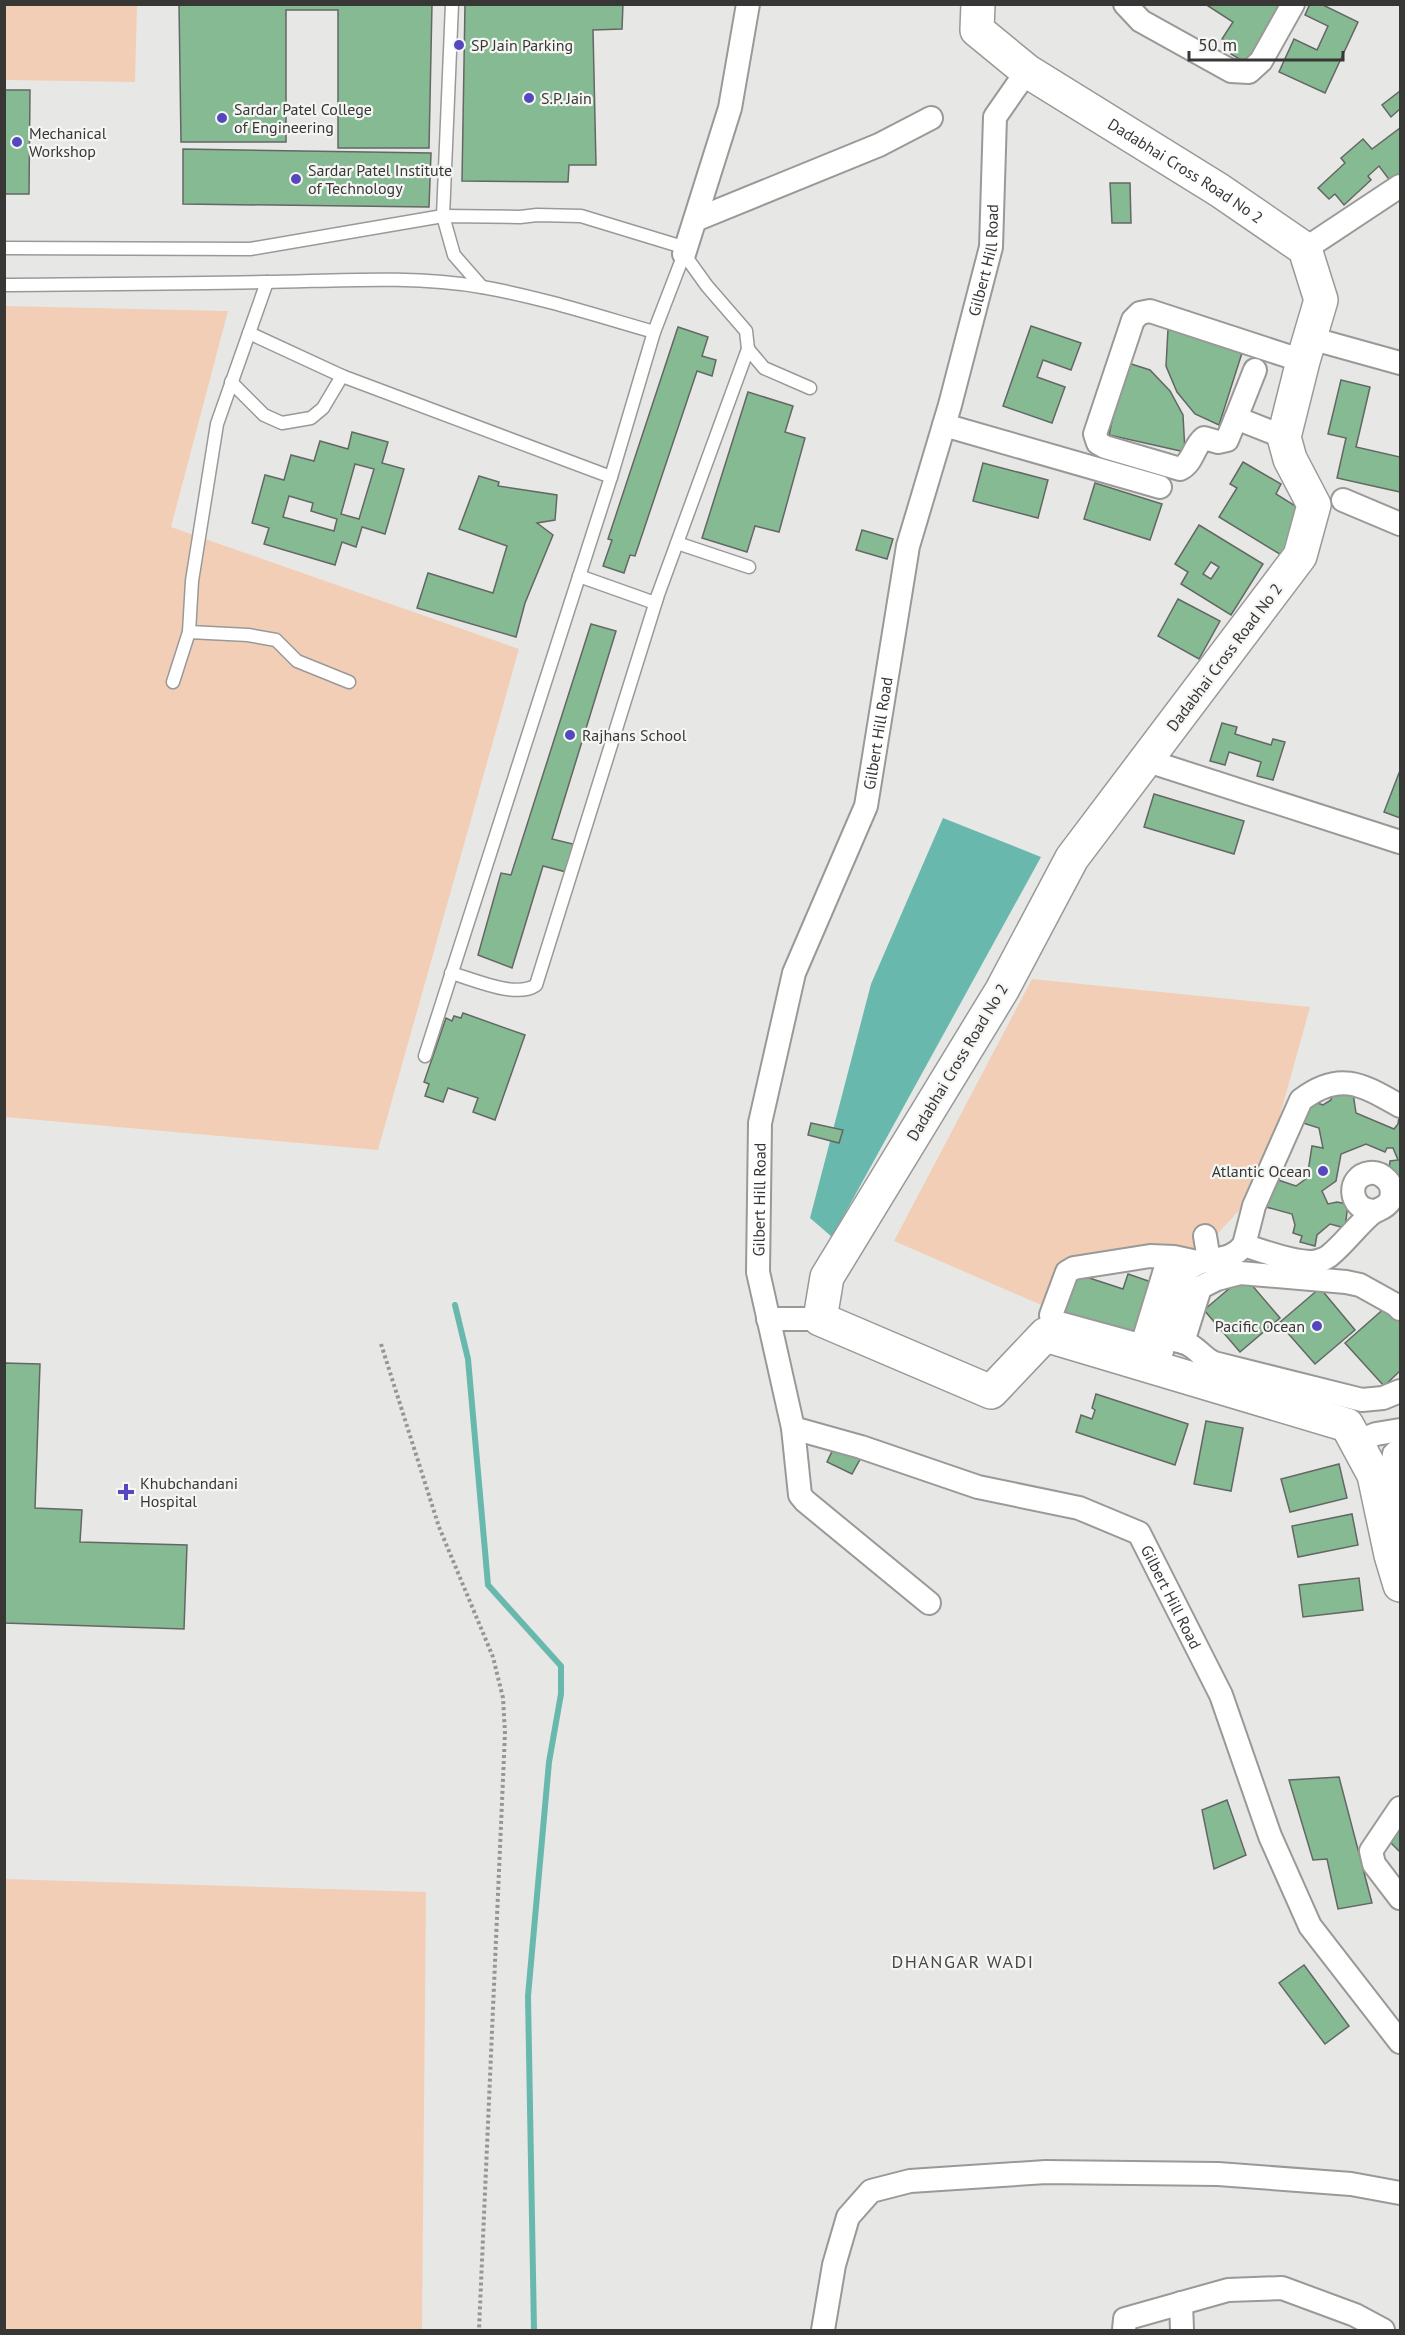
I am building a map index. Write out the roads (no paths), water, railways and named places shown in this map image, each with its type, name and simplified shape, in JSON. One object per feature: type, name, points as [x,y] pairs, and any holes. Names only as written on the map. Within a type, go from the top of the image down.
[{"type":"street","points":[[685,251],[730,108],[748,4]]},
{"type":"street","name":"Dadabhai Cross Road No 2","points":[[978,4],[977,30],[1027,71],[1219,190],[1305,249]]},
{"type":"street","points":[[1125,4],[1141,21],[1231,71],[1249,72],[1261,61],[1293,4]]},
{"type":"street","name":"Gilbert Hill Road","points":[[1027,71],[995,117],[991,247],[944,425],[908,546],[866,806],[794,973],[760,1123],[758,1272],[793,1428],[861,1447],[978,1487],[1080,1508],[1139,1533],[1221,1695],[1269,1836],[1310,1926],[1401,2042]]},
{"type":"street","points":[[695,220],[879,145],[931,118]]},
{"type":"street","points":[[1246,416],[1285,433],[1321,300],[1305,249],[1401,186]]},
{"type":"street","points":[[1256,370],[1246,416],[1227,440],[1218,442],[1204,438],[1199,442],[1187,466],[1180,469],[1098,443],[1095,434],[1133,320],[1140,313],[1150,311],[1306,350],[1401,363]]},
{"type":"street","points":[[944,425],[1160,487]]},
{"type":"street","name":"Dadabhai Cross Road No 2","points":[[820,1319],[827,1277],[1002,990],[1072,858],[1300,556],[1314,505],[1290,459],[1285,433]]},
{"type":"street","points":[[1343,500],[1401,524]]},
{"type":"street","points":[[1145,760],[1401,842]]},
{"type":"street","points":[[1401,1106],[1362,1085],[1350,1083],[1330,1085],[1308,1094],[1301,1100],[1254,1206],[1244,1245],[1237,1254],[1224,1259],[1203,1261],[1150,1256],[1068,1271],[1051,1315],[1052,1321],[1194,1347],[1205,1359],[1214,1363],[1362,1400],[1383,1398],[1401,1390]]},
{"type":"street","points":[[1244,1245],[1312,1262],[1327,1258],[1387,1208]]},
{"type":"street","points":[[1203,1261],[1205,1236]]},
{"type":"street","points":[[1161,1341],[1169,1257]]},
{"type":"street","points":[[1161,1341],[1179,1298],[1186,1272],[1203,1261]]},
{"type":"street","points":[[1179,1298],[1217,1279],[1240,1273],[1360,1285],[1401,1309]]},
{"type":"street","points":[[1161,1341],[1200,1288]]},
{"type":"street","points":[[768,1319],[820,1319],[991,1392],[1045,1335],[1161,1341],[1347,1425],[1374,1475],[1396,1533]]},
{"type":"street","points":[[793,1428],[800,1495],[929,1603]]},
{"type":"street","points":[[1356,1442],[1376,1434],[1401,1430]]},
{"type":"street","points":[[1401,1449],[1394,1454],[1393,1461],[1401,1585]]},
{"type":"street","points":[[1401,1808],[1371,1851],[1374,1864],[1401,1898]]},
{"type":"street","points":[[823,2331],[834,2265],[848,2217],[871,2191],[910,2181],[1046,2172],[1218,2174],[1351,2184],[1401,2193]]},
{"type":"street","points":[[1124,2331],[1125,2319],[1180,2303],[1228,2290],[1282,2288],[1355,2315],[1383,2331]]},
{"type":"street","points":[[1180,2303],[1182,2331]]},
{"type":"lane","points":[[452,4],[443,216],[454,255],[482,287]]},
{"type":"lane","points":[[4,248],[250,249],[443,216],[581,216],[685,251],[707,286],[746,330],[748,349],[656,603],[579,576]]},
{"type":"lane","points":[[425,1056],[579,576],[654,332],[685,251]]},
{"type":"lane","points":[[4,285],[399,280],[482,287],[654,332]]},
{"type":"lane","points":[[174,682],[189,632],[192,582],[217,424],[267,282]]},
{"type":"lane","points":[[249,333],[342,376],[610,477]]},
{"type":"lane","points":[[748,349],[764,368],[810,388]]},
{"type":"lane","points":[[231,382],[264,414],[282,423],[311,418],[323,408],[342,376]]},
{"type":"lane","points":[[677,543],[749,567]]},
{"type":"lane","points":[[451,973],[514,991],[528,991],[536,985],[657,598]]},
{"type":"lane","points":[[189,632],[248,635],[276,640],[297,661],[349,682]]},
{"type":"water","points":[[943,818],[1041,857],[832,1237],[810,1218],[871,984]]},
{"type":"waterway","points":[[455,1305],[468,1359],[488,1585],[561,1666],[561,1694],[549,1762],[528,1996],[534,2330]]},
{"type":"place","name":"SP Jain Parking","points":[[459,45]]},
{"type":"place","name":"S.P. Jain","points":[[529,98]]},
{"type":"place","name":"Sardar Patel College of Engineering","points":[[222,118]]},
{"type":"place","name":"Mechanical Workshop","points":[[17,142]]},
{"type":"place","name":"Sardar Patel Institute of Technology","points":[[296,179]]},
{"type":"place","name":"Rajhans School","points":[[570,735]]},
{"type":"place","name":"Atlantic Ocean","points":[[1323,1171]]},
{"type":"place","name":"Pacific Ocean","points":[[1317,1326]]},
{"type":"place","name":"Khubchandani Hospital","points":[[126,1492]]},
{"type":"district","name":"DHANGAR WADI","points":[[963,1962]]}]
